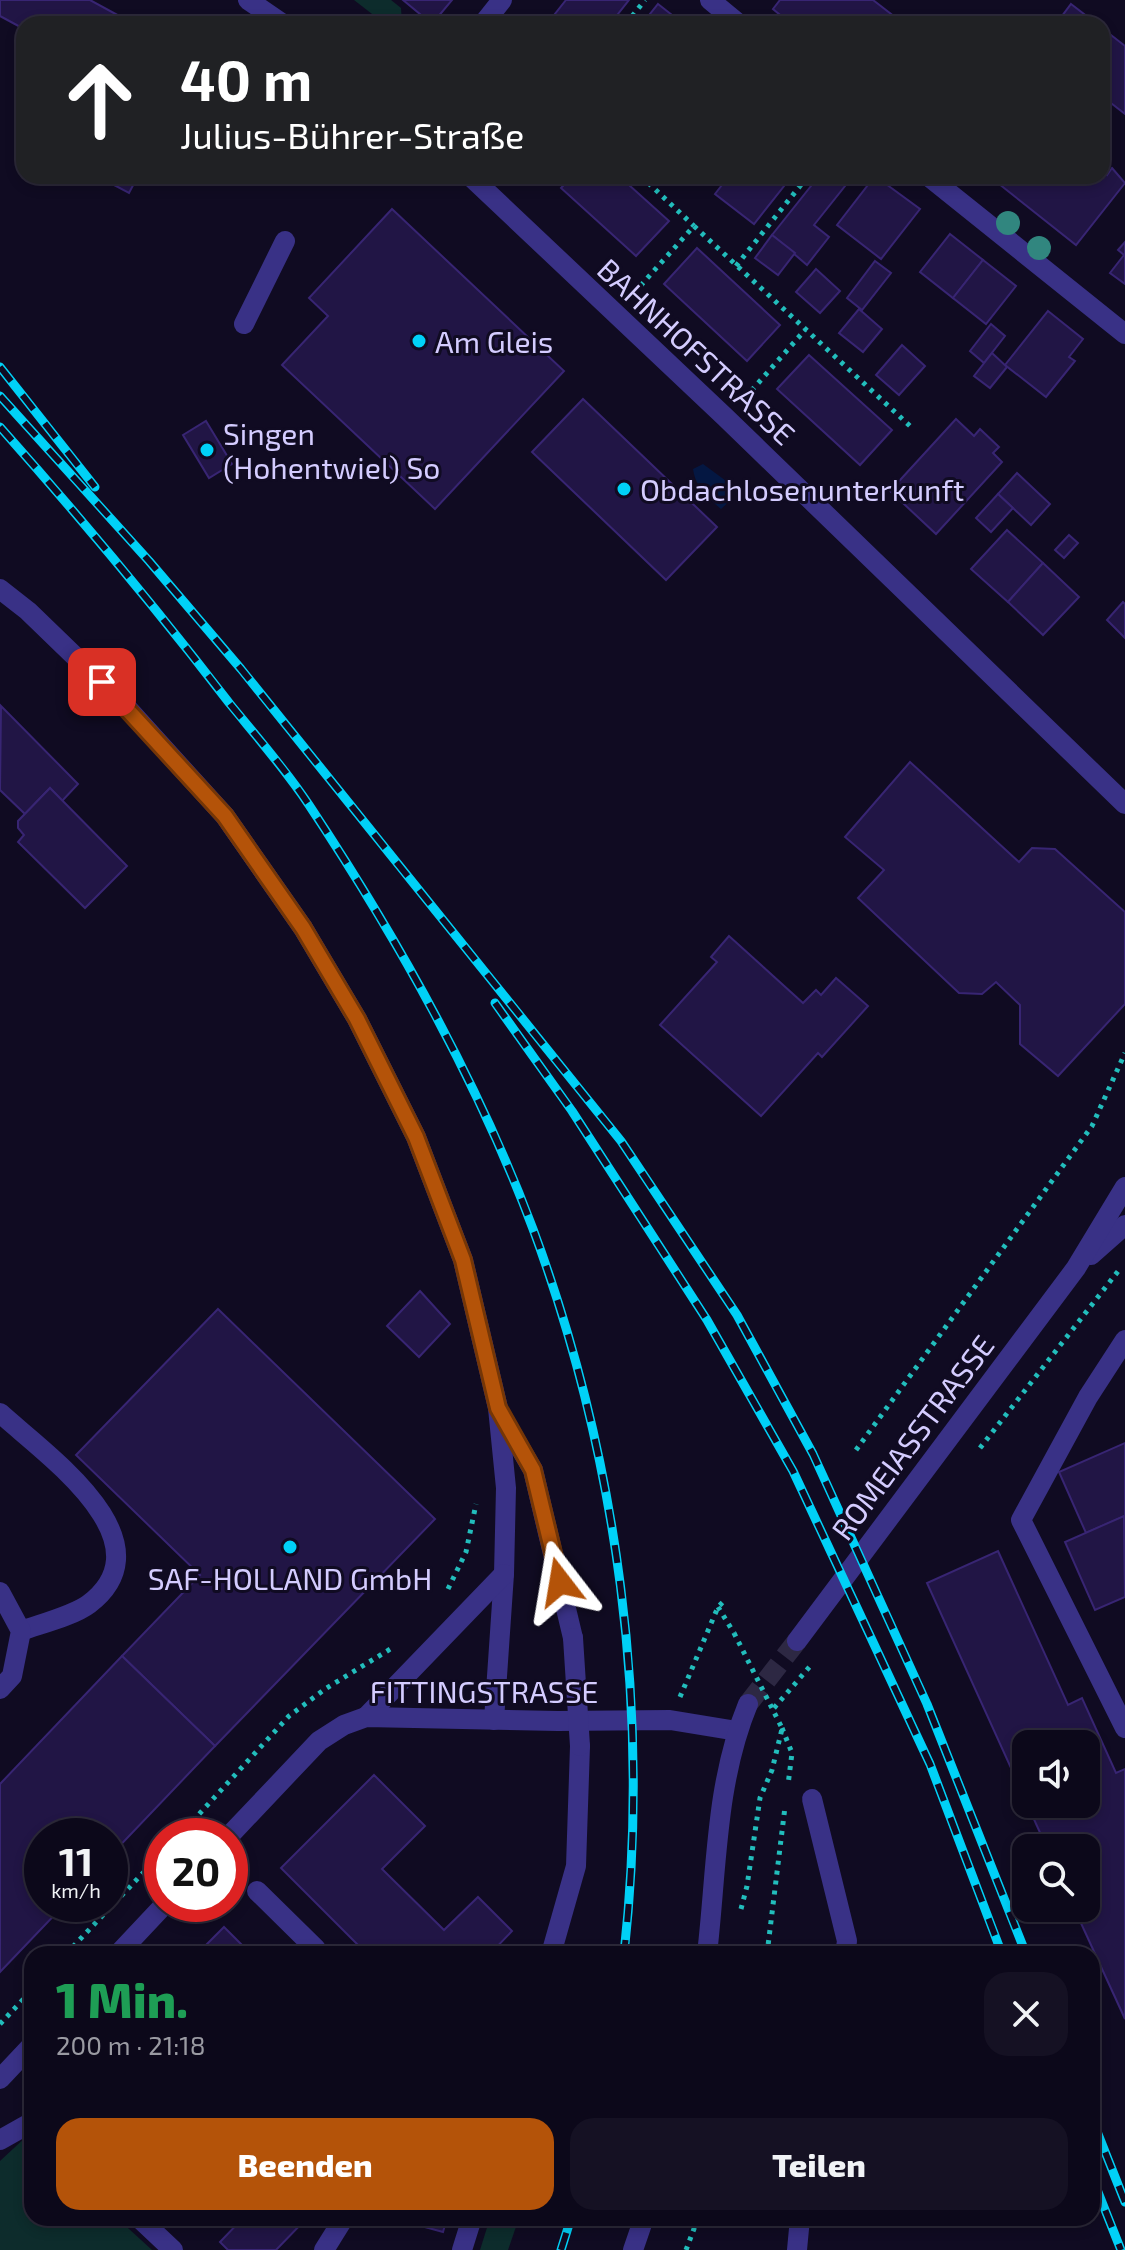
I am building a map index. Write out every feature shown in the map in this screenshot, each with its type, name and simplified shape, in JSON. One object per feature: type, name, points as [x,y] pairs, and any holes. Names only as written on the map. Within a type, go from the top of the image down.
[{"type":"street","points":[[248,0],[271,16]]},
{"type":"street","points":[[489,16],[502,0]]},
{"type":"street","points":[[710,0],[729,16]]},
{"type":"street","name":"BAHNHOFSTRASSE","points":[[478,184],[1121,795]]},
{"type":"street","points":[[938,184],[1125,334]]},
{"type":"street","points":[[244,324],[285,241]]},
{"type":"street","points":[[0,589],[28,611],[120,700],[225,816],[303,928],[357,1019],[416,1137],[463,1260],[498,1408],[506,1488],[504,1574],[494,1720]]},
{"type":"street","name":"ROMEIASSTRASSE","points":[[797,1641],[1076,1268],[1125,1187]]},
{"type":"street","name":"ROMEIASSTRASSE","points":[[1076,1268],[1125,1225]]},
{"type":"street","points":[[1125,1340],[1088,1397],[1021,1520],[1125,1728]]},
{"type":"street","points":[[498,1408],[533,1470],[573,1638],[580,1746],[576,1866],[553,1946]]},
{"type":"street","points":[[0,1413],[80,1486],[108,1521],[118,1554],[109,1585],[87,1605],[21,1631]]},
{"type":"street","points":[[366,1717],[504,1574]]},
{"type":"street","points":[[0,1592],[21,1631],[12,1676],[0,1689]]},
{"type":"street","points":[[708,1946],[722,1791],[737,1731],[748,1704]]},
{"type":"street","name":"FITTINGSTRASSE","points":[[246,1818],[319,1741],[344,1725],[366,1717],[670,1720],[737,1731]]},
{"type":"street","points":[[812,1799],[846,1946]]},
{"type":"street","points":[[257,1891],[310,1946]]},
{"type":"street","points":[[126,1946],[148,1922]]},
{"type":"street","points":[[0,2079],[24,2054]]},
{"type":"street","points":[[0,2140],[24,2126]]},
{"type":"street","points":[[148,2226],[173,2250]]},
{"type":"street","points":[[324,2250],[339,2226]]},
{"type":"street","points":[[462,2250],[470,2226]]},
{"type":"street","points":[[633,2250],[641,2226]]},
{"type":"street","points":[[797,2250],[799,2226]]},
{"type":"path","points":[[632,16],[645,0]]},
{"type":"path","points":[[649,184],[910,426]]},
{"type":"path","points":[[736,266],[802,184]]},
{"type":"path","points":[[617,317],[635,291],[694,226]]},
{"type":"path","points":[[725,417],[805,330]]},
{"type":"path","points":[[856,1450],[1092,1126],[1125,1053]]},
{"type":"path","points":[[972,1457],[1125,1263]]},
{"type":"path","points":[[441,1597],[451,1586],[466,1552],[478,1495]]},
{"type":"path","points":[[670,1720],[718,1607],[724,1601]]},
{"type":"path","points":[[718,1607],[734,1633],[792,1753],[768,1946]]},
{"type":"path","points":[[196,1818],[289,1716],[325,1689],[403,1641]]},
{"type":"path","points":[[766,1718],[815,1661]]},
{"type":"path","points":[[712,1914],[739,1919],[760,1798],[772,1770],[782,1728]]},
{"type":"path","points":[[74,1946],[144,1872]]},
{"type":"path","points":[[0,2024],[24,1998]]},
{"type":"path","points":[[686,2250],[695,2226]]},
{"type":"green space","points":[[354,0],[391,0],[401,8],[402,16],[375,16]]},
{"type":"green space","points":[[24,2139],[24,2226],[126,2226],[152,2250],[0,2250],[0,2161]]},
{"type":"green space","points":[[488,2226],[516,2226],[508,2250],[480,2250]]},
{"type":"water","points":[[703,464],[733,486],[733,498],[721,509],[697,482],[693,469]]},
{"type":"building","points":[[0,0],[90,0],[119,16],[16,16],[16,25],[0,16]]},
{"type":"building","points":[[403,0],[452,0],[439,16],[422,16]]},
{"type":"building","points":[[566,0],[629,0],[616,16],[553,16]]},
{"type":"building","points":[[780,0],[873,0],[894,16],[781,16],[773,9]]},
{"type":"building","points":[[658,4],[673,16],[648,16]]},
{"type":"building","points":[[1071,4],[1087,16],[1062,16]]},
{"type":"building","points":[[1110,34],[1125,46],[1125,114],[1110,102]]},
{"type":"building","points":[[1112,168],[1125,183],[1076,245],[999,184],[1110,184]]},
{"type":"building","points":[[112,184],[134,184],[129,193]]},
{"type":"building","points":[[565,184],[628,184],[669,221],[636,256],[561,188]]},
{"type":"building","points":[[723,184],[786,184],[754,224],[715,194]]},
{"type":"building","points":[[813,184],[847,184],[814,225],[829,237],[807,265],[772,235]]},
{"type":"building","points":[[869,184],[886,184],[920,209],[881,259],[837,225]]},
{"type":"building","name":"Am Gleis","points":[[392,209],[564,371],[435,509],[282,365],[328,316],[309,298]]},
{"type":"building","points":[[950,234],[983,260],[953,298],[920,272]]},
{"type":"building","points":[[772,235],[795,253],[778,275],[755,258]]},
{"type":"building","points":[[1125,242],[1125,284],[1110,273],[1124,255],[1118,250]]},
{"type":"building","points":[[697,248],[780,325],[747,361],[664,284]]},
{"type":"building","points":[[983,260],[1016,286],[986,324],[953,298]]},
{"type":"building","points":[[875,261],[891,273],[862,310],[847,298]]},
{"type":"building","points":[[816,269],[840,291],[820,313],[796,292]]},
{"type":"building","points":[[859,309],[882,329],[863,352],[839,333]]},
{"type":"building","points":[[1048,311],[1083,339],[1069,357],[1075,361],[1046,397],[1005,365]]},
{"type":"building","points":[[991,324],[1005,336],[984,363],[970,351]]},
{"type":"building","points":[[902,345],[925,366],[899,395],[876,375]]},
{"type":"building","points":[[992,353],[1007,367],[990,388],[974,376]]},
{"type":"building","points":[[809,355],[892,430],[860,465],[777,389]]},
{"type":"building","name":"Obdachlosenunterkunft","points":[[583,399],[717,527],[666,580],[532,452]]},
{"type":"building","points":[[956,419],[974,436],[980,429],[999,447],[993,453],[1002,462],[936,534],[890,491]]},
{"type":"building","name":"Singen (Hohentwiel) So","points":[[206,421],[232,464],[209,478],[183,435]]},
{"type":"building","points":[[1017,473],[1050,504],[1031,525],[998,494]]},
{"type":"building","points":[[998,494],[1013,508],[991,532],[976,518]]},
{"type":"building","points":[[1007,530],[1043,563],[1008,602],[971,569]]},
{"type":"building","points":[[1069,535],[1078,543],[1064,558],[1055,550]]},
{"type":"building","points":[[1043,563],[1079,597],[1043,635],[1008,602]]},
{"type":"building","points":[[1123,602],[1125,604],[1125,638],[1107,620]]},
{"type":"building","points":[[1,706],[78,784],[62,801],[50,788],[25,814],[0,790]]},
{"type":"building","points":[[910,762],[1019,862],[1032,848],[1055,849],[1125,912],[1125,1004],[1058,1076],[1020,1044],[1020,1005],[996,982],[982,994],[959,993],[858,898],[884,870],[845,837]]},
{"type":"building","points":[[50,788],[127,866],[85,908],[18,842],[24,835],[18,828],[18,821]]},
{"type":"building","points":[[729,936],[803,1003],[816,990],[821,995],[836,978],[868,1006],[822,1057],[818,1053],[761,1116],[660,1025],[717,962],[711,957]]},
{"type":"building","points":[[420,1291],[450,1324],[419,1357],[387,1326]]},
{"type":"building","name":"SAF-HOLLAND GmbH","points":[[218,1309],[435,1519],[215,1746],[122,1656],[200,1575],[76,1455]]},
{"type":"building","points":[[1125,1443],[1125,1516],[1086,1533],[1059,1472]]},
{"type":"building","points":[[1124,1516],[1125,1597],[1095,1610],[1065,1542]]},
{"type":"building","points":[[998,1551],[1068,1705],[1082,1698],[1097,1730],[1012,1730],[1012,1770],[927,1583]]},
{"type":"building","points":[[122,1656],[215,1746],[128,1837],[128,1818],[24,1818],[24,1922],[48,1922],[0,1972],[0,1784]]},
{"type":"building","points":[[1100,1738],[1116,1773],[1125,1769],[1125,2019],[1100,1965],[1100,1946],[1091,1946],[1080,1922],[1100,1922],[1100,1834],[1041,1834],[1033,1818],[1100,1818]]},
{"type":"building","points":[[374,1775],[425,1826],[382,1869],[444,1930],[478,1897],[512,1931],[498,1946],[359,1946],[281,1868]]},
{"type":"building","points":[[224,1927],[243,1946],[205,1946]]},
{"type":"building","points":[[235,2226],[299,2226],[276,2250],[228,2250],[220,2242]]},
{"type":"building","points":[[421,2226],[445,2226],[443,2232]]},
{"type":"tunnel","points":[[748,1704],[797,1641]]},
{"type":"railway","points":[[0,367],[95,487]]},
{"type":"railway","points":[[0,396],[149,561],[241,669],[621,1141],[737,1315],[813,1454],[927,1704],[1023,1946]]},
{"type":"railway","points":[[0,427],[146,598],[300,792],[404,958],[461,1065],[511,1174],[562,1316],[587,1405],[606,1495],[620,1586],[629,1678],[633,1770],[625,1946]]},
{"type":"railway","points":[[495,1003],[572,1111],[707,1320],[793,1471],[930,1764],[999,1946]]},
{"type":"railway","points":[[1100,2139],[1125,2202]]},
{"type":"railway","points":[[1100,2197],[1121,2250]]},
{"type":"railway","points":[[561,2250],[568,2226]]},
{"type":"place","name":"Am Gleis","points":[[419,341]]},
{"type":"place","name":"Singen (Hohentwiel) So","points":[[207,450]]},
{"type":"place","name":"Obdachlosenunterkunft","points":[[624,489]]},
{"type":"place","name":"SAF-HOLLAND GmbH","points":[[290,1547]]},
{"type":"route","points":[[102,682],[225,816],[303,928],[357,1019],[416,1137],[463,1260],[498,1408],[533,1470],[560,1582]]}]
